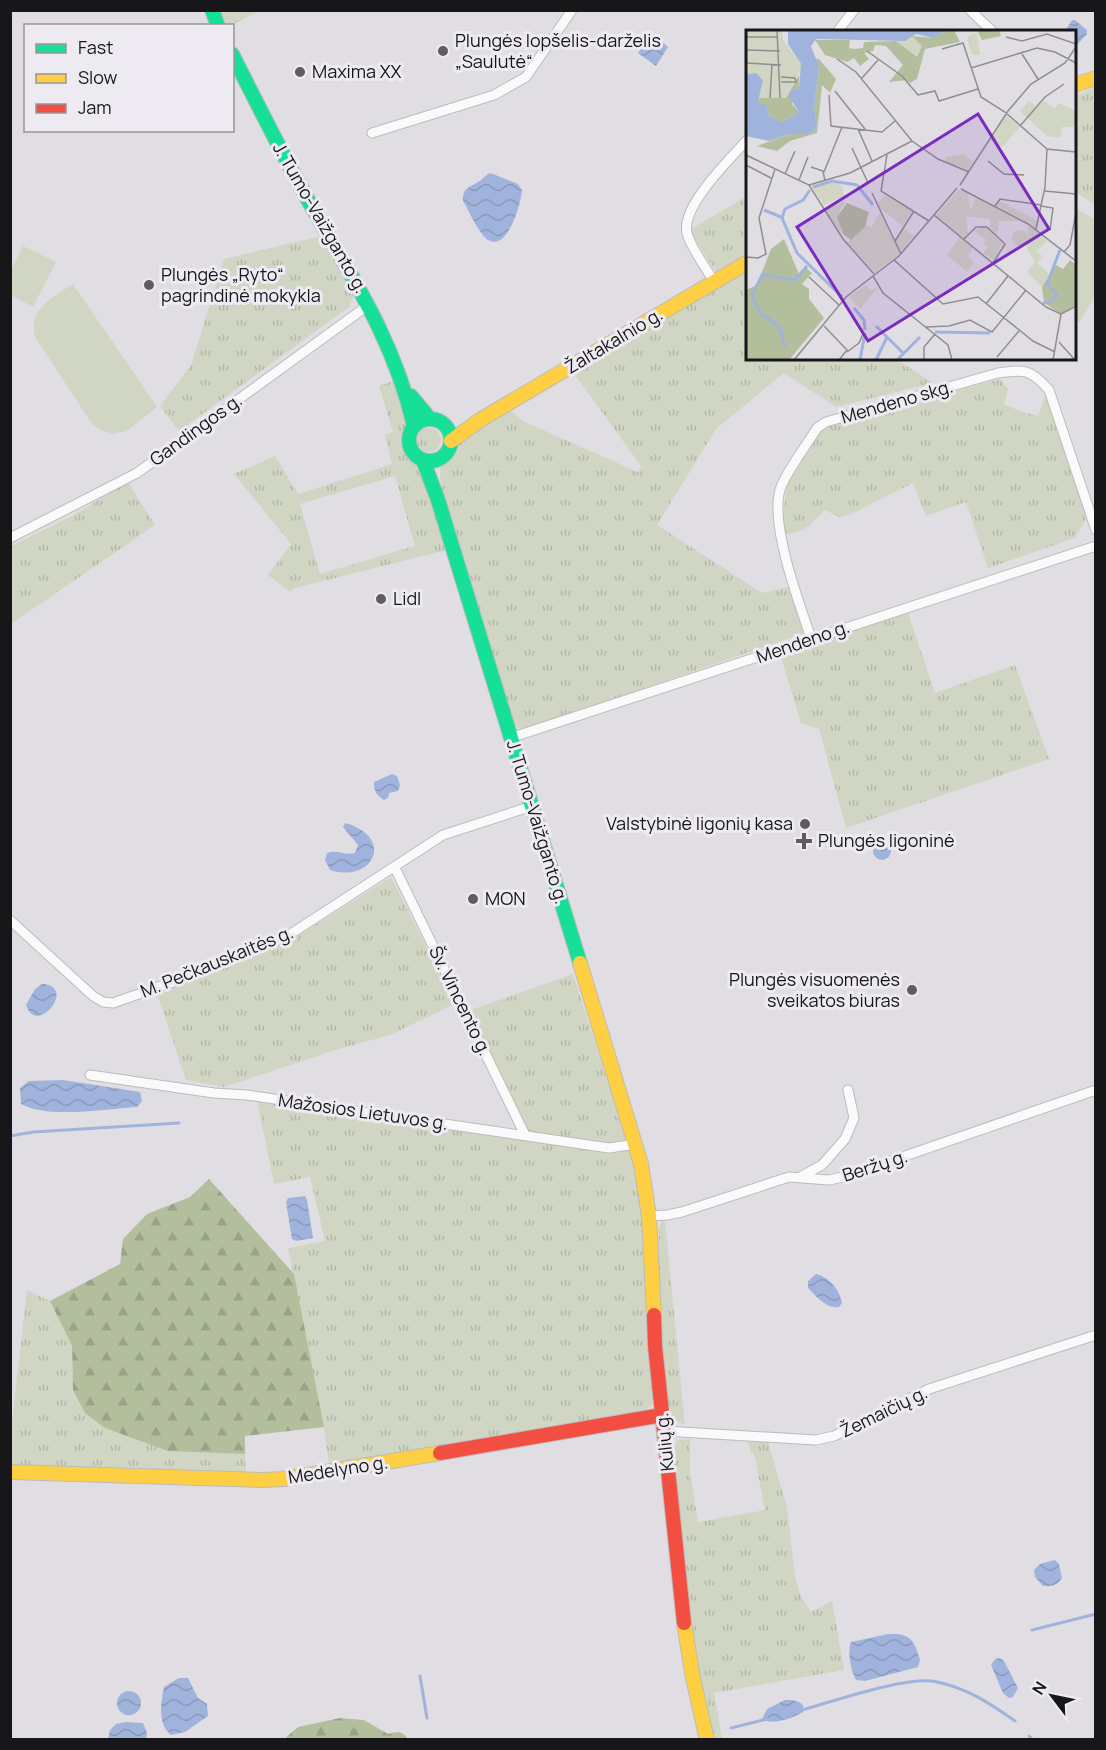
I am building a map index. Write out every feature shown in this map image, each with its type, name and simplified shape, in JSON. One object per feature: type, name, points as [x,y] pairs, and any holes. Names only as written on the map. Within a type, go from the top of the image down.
[{"type":"main road","points":[[212,10],[218,24]]},
{"type":"main road","name":"J. Tumo-Vaižganto g.","points":[[234,58],[282,153],[370,304],[404,384],[414,426]]},
{"type":"main road","points":[[1076,84],[1095,78]]},
{"type":"main road","name":"Žaltakalnio g.","points":[[450,441],[480,420],[746,263]]},
{"type":"main road","name":"J. Tumo-Vaižganto g.","points":[[404,384],[430,419]]},
{"type":"main road","points":[[430,419],[439,421],[446,427],[450,441],[447,451],[439,459],[423,460],[413,453],[408,440],[414,426],[430,419]]},
{"type":"main road","name":"Žaltakalnio g.","points":[[446,427],[480,420]]},
{"type":"main road","name":"J. Tumo-Vaižganto g.","points":[[438,500],[439,459]]},
{"type":"main road","name":"J. Tumo-Vaižganto g.","points":[[423,460],[438,500],[636,1144]]},
{"type":"main road","name":"Kulių g.","points":[[636,1144],[650,1216],[653,1312],[682,1607],[693,1678],[707,1740]]},
{"type":"main road","name":"Medelyno g.","points":[[10,1472],[131,1477],[284,1479],[662,1415]]},
{"type":"street","points":[[372,133],[494,95],[526,77],[572,10]]},
{"type":"street","points":[[839,30],[854,10]]},
{"type":"street","points":[[970,10],[991,30]]},
{"type":"street","points":[[714,282],[687,236],[685,223],[700,196],[746,140]]},
{"type":"street","name":"Gandingos g.","points":[[10,538],[137,473],[370,304]]},
{"type":"street","name":"Mendeno skg.","points":[[811,638],[780,537],[777,504],[781,487],[817,428],[826,422],[1022,369],[1043,383],[1049,390],[1095,530]]},
{"type":"street","name":"Mendeno g.","points":[[510,738],[1095,546]]},
{"type":"street","name":"M. Pečkauskaitės g.","points":[[10,920],[93,996],[103,1002],[113,1003],[190,976],[289,935],[443,836],[532,806]]},
{"type":"street","name":"Šv. Vincento g.","points":[[395,868],[525,1135]]},
{"type":"street","name":"Mažosios Lietuvos g.","points":[[90,1075],[214,1093],[247,1095],[609,1148],[636,1144]]},
{"type":"street","points":[[800,1177],[822,1165],[845,1139],[854,1118],[848,1090]]},
{"type":"street","name":"Beržų g.","points":[[650,1216],[682,1212],[789,1178],[829,1180],[847,1176],[1095,1090]]},
{"type":"street","name":"Žemaičių g.","points":[[664,1431],[816,1440],[834,1436],[929,1389],[1095,1335]]},
{"type":"green space","points":[[220,11],[259,11],[234,24],[226,24]]},
{"type":"green space","points":[[1096,88],[1095,205],[1076,192],[1076,96]]},
{"type":"green space","points":[[746,197],[746,254],[716,272],[689,230]]},
{"type":"green space","points":[[1076,208],[1096,220],[1095,296],[1079,323],[1076,321]]},
{"type":"green space","points":[[321,236],[352,291],[353,297],[349,307],[179,431],[160,406],[191,365],[224,259]]},
{"type":"green space","points":[[23,246],[56,262],[33,307],[11,295],[11,270]]},
{"type":"green space","points":[[746,268],[746,360],[898,360],[933,383],[836,407],[784,373],[716,429],[657,525],[762,593],[792,586],[805,633],[526,729],[519,728],[512,722],[442,497],[441,465],[454,444],[508,409],[525,422],[638,472],[641,466],[573,372]]},
{"type":"green space","points":[[73,284],[157,407],[127,431],[113,434],[92,424],[35,337],[35,319],[39,311],[50,299]]},
{"type":"green space","points":[[1000,379],[1008,389],[1004,404],[1020,411],[1038,416],[1045,397],[1049,399],[1087,517],[1075,538],[988,568],[966,502],[926,516],[913,483],[849,515],[839,517],[825,510],[804,530],[784,535],[782,524],[787,485],[823,428]]},
{"type":"green space","points":[[395,380],[408,410],[408,426],[403,446],[420,466],[447,550],[295,588],[290,592],[268,575],[291,544],[234,474],[275,456],[298,494],[392,464],[385,435],[393,432],[379,386]],"holes":[[[395,476],[415,546],[320,574],[300,504]]]},
{"type":"green space","points":[[429,428],[434,429],[440,435],[440,445],[434,451],[429,452],[424,451],[418,445],[417,440],[418,435],[424,429]]},
{"type":"green space","points":[[128,482],[155,525],[11,624],[11,546],[70,517]]},
{"type":"green space","points":[[908,613],[935,693],[1015,665],[1049,759],[846,828],[819,729],[801,723],[780,654]]},
{"type":"green space","points":[[391,877],[455,1004],[390,1035],[339,1049],[224,1087],[186,1080],[157,994],[290,941]]},
{"type":"green space","points":[[573,974],[632,1158],[642,1211],[654,1399],[652,1406],[644,1411],[329,1466],[324,1427],[288,1248],[325,1241],[310,1177],[274,1184],[257,1101],[531,1140],[468,1011]]},
{"type":"green space","points":[[209,1179],[294,1274],[324,1427],[245,1436],[245,1454],[168,1451],[105,1428],[85,1413],[73,1390],[72,1346],[50,1301],[120,1264],[123,1239],[147,1214],[190,1197]]},
{"type":"green space","points":[[662,1221],[665,1221],[685,1425],[672,1419],[670,1415],[660,1340],[656,1243],[659,1243],[658,1229]]},
{"type":"green space","points":[[27,1290],[50,1301],[72,1346],[73,1390],[168,1451],[245,1454],[246,1475],[11,1469],[11,1431]]},
{"type":"green space","points":[[690,1439],[690,1472],[698,1522],[765,1510],[754,1453],[751,1454],[748,1441],[768,1442],[787,1507],[795,1577],[801,1597],[811,1612],[832,1601],[844,1670],[714,1693],[722,1739],[713,1739],[693,1646],[673,1447],[678,1440]]},
{"type":"green space","points":[[340,1718],[364,1720],[388,1734],[400,1732],[408,1739],[284,1739],[298,1727]]},
{"type":"water","points":[[1072,20],[1075,20],[1087,30],[1087,34],[1076,46],[1076,30],[1066,30]]},
{"type":"water","points":[[652,33],[668,47],[656,66],[638,53]]},
{"type":"water","points":[[490,173],[518,184],[522,190],[512,224],[502,239],[495,242],[488,240],[481,233],[463,201],[467,189]]},
{"type":"water","points":[[392,774],[397,776],[400,785],[398,791],[389,793],[388,798],[384,800],[376,792],[374,782]]},
{"type":"water","points":[[345,823],[361,830],[370,838],[374,848],[373,857],[367,865],[358,871],[345,873],[330,870],[325,860],[327,853],[331,852],[355,853],[358,845],[343,827]]},
{"type":"water","points":[[882,842],[888,845],[891,851],[888,857],[882,860],[876,857],[873,851],[876,845]]},
{"type":"water","points":[[42,984],[52,987],[56,992],[56,1000],[52,1007],[38,1016],[31,1014],[26,1005],[35,989]]},
{"type":"water","points":[[63,1080],[140,1092],[142,1101],[137,1107],[77,1112],[45,1111],[21,1104],[20,1088],[29,1081]]},
{"type":"water","points":[[305,1196],[313,1238],[296,1241],[292,1239],[286,1202],[288,1198]]},
{"type":"water","points":[[816,1274],[829,1281],[836,1289],[842,1303],[839,1307],[826,1304],[808,1288],[808,1281]]},
{"type":"water","points":[[1055,1560],[1059,1564],[1062,1578],[1054,1585],[1043,1586],[1035,1577],[1034,1570],[1040,1564]]},
{"type":"water","points":[[888,1634],[902,1635],[910,1639],[916,1647],[920,1660],[918,1667],[865,1681],[856,1680],[850,1661],[851,1642]]},
{"type":"water","points":[[1000,1658],[1004,1661],[1018,1688],[1013,1697],[1009,1698],[1003,1693],[991,1665],[995,1659]]},
{"type":"water","points":[[179,1678],[188,1678],[198,1698],[207,1704],[208,1716],[185,1732],[171,1735],[162,1719],[162,1699],[164,1687]]},
{"type":"water","points":[[129,1691],[134,1692],[140,1698],[140,1708],[134,1714],[129,1715],[124,1714],[118,1708],[117,1703],[118,1698],[124,1692]]},
{"type":"water","points":[[785,1700],[801,1703],[803,1712],[777,1721],[762,1719],[767,1709]]},
{"type":"water","points":[[143,1723],[147,1733],[146,1739],[108,1739],[110,1730],[116,1724]]},
{"type":"waterway","points":[[10,1136],[33,1132],[179,1123]]},
{"type":"waterway","points":[[1032,1630],[1096,1614]]},
{"type":"waterway","points":[[420,1676],[427,1718]]},
{"type":"waterway","points":[[802,1710],[890,1685],[924,1681],[937,1682],[969,1692],[1015,1721]]},
{"type":"waterway","points":[[731,1728],[767,1719]]},
{"type":"waterway","points":[[1029,1736],[1033,1740]]},
{"type":"traffic: fast","points":[[212,10],[217,24]]},
{"type":"traffic: fast","points":[[234,58],[298,182],[370,309],[395,365],[414,426]]},
{"type":"traffic: fast","points":[[411,396],[430,419]]},
{"type":"traffic: fast","points":[[430,419],[445,425],[451,440],[445,455],[430,461],[415,455],[409,440],[415,425],[430,419]]},
{"type":"traffic: fast","points":[[423,460],[438,500],[580,963]]},
{"type":"traffic: slow","points":[[1076,84],[1096,78]]},
{"type":"traffic: slow","points":[[451,441],[480,420],[746,263]]},
{"type":"traffic: slow","points":[[580,963],[641,1164],[649,1216],[654,1315]]},
{"type":"traffic: slow","points":[[10,1472],[262,1480],[284,1479],[440,1453]]},
{"type":"traffic: slow","points":[[684,1623],[707,1740]]},
{"type":"traffic: jam","points":[[654,1315],[655,1346],[684,1623]]},
{"type":"traffic: jam","points":[[440,1453],[662,1415]]},
{"type":"place","name":"Plungės lopšelis-darželis „Saulutė“","points":[[443,51]]},
{"type":"place","name":"Maxima XX","points":[[300,72]]},
{"type":"place","name":"Plungės „Ryto“ pagrindinė mokykla","points":[[149,285]]},
{"type":"place","name":"Lidl","points":[[381,599]]},
{"type":"place","name":"Valstybinė ligonių kasa","points":[[805,824]]},
{"type":"place","name":"Plungės ligoninė","points":[[804,841]]},
{"type":"place","name":"MON","points":[[473,899]]},
{"type":"place","name":"Plungės visuomenės sveikatos biuras","points":[[912,990]]}]
